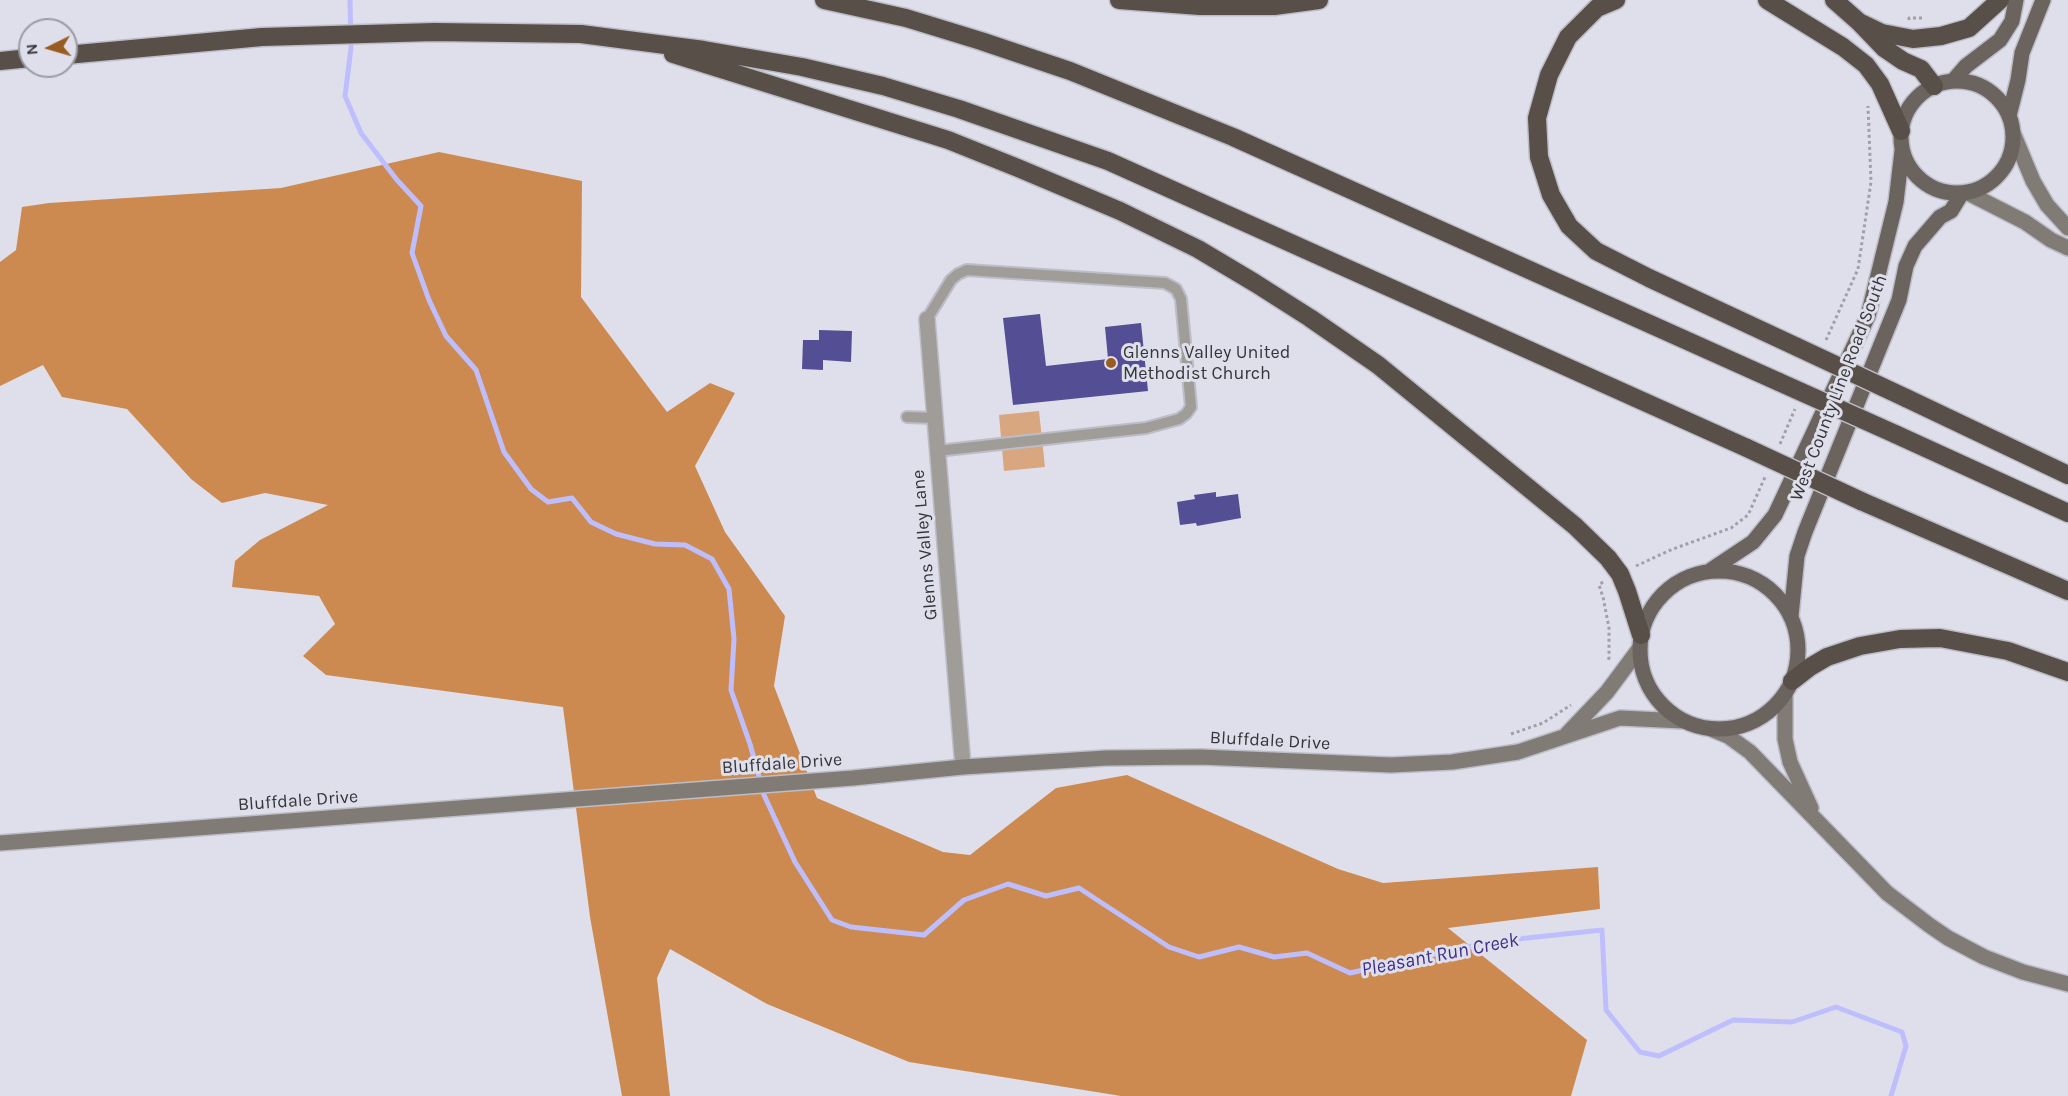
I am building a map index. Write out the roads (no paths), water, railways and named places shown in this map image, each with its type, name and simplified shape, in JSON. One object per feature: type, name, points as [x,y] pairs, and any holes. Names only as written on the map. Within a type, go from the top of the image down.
[{"type":"highway","points":[[824,0],[906,18],[981,41],[1070,71],[1233,137],[2068,513]]},
{"type":"highway","points":[[1119,0],[1200,6],[1274,6],[1318,0]]},
{"type":"highway","points":[[1616,0],[1597,8],[1568,37],[1549,75],[1537,118],[1539,158],[1551,195],[1569,226],[1596,251],[1648,278],[2068,475]]},
{"type":"highway","points":[[1767,0],[1843,47],[1866,65],[1880,84],[1901,131]]},
{"type":"highway","points":[[1834,0],[1884,48],[1903,61],[1921,69],[1934,86]]},
{"type":"highway","points":[[1859,22],[1882,33],[1912,39],[1941,36],[1969,28],[2000,0]]},
{"type":"highway","points":[[78,54],[262,37],[434,32],[581,34],[704,50],[802,67],[883,86],[1034,134],[1108,161],[1862,501],[2068,591]]},
{"type":"highway","points":[[632,40],[948,141],[1120,212],[1217,261],[1310,318],[1378,365],[1575,526],[1608,558],[1620,574],[1628,591],[1640,642]]},
{"type":"highway","points":[[0,61],[18,59]]},
{"type":"highway","points":[[1789,687],[1827,657],[1860,646],[1900,639],[1940,638],[2008,651],[2068,672]]},
{"type":"main road","points":[[1953,81],[1966,66],[2000,40],[2012,21],[2016,0]]},
{"type":"main road","points":[[2009,116],[2022,53],[2043,0]]},
{"type":"main road","points":[[1953,81],[1970,82],[1986,89],[2000,101],[2009,116],[2013,133],[2012,149],[2006,165],[1996,178],[1987,184],[1965,193],[1946,193],[1924,183],[1908,166],[1902,151],[1901,131],[1906,113],[1917,97],[1934,86],[1953,81]]},
{"type":"main road","name":"West County Line Road South","points":[[1711,570],[1753,542],[1775,515],[1868,316],[1896,202],[1902,151]]},
{"type":"main road","name":"West County Line Road South","points":[[1791,616],[1797,556],[1899,300],[1906,266],[1915,246],[1940,217],[1951,211],[1965,193]]},
{"type":"main road","points":[[1711,570],[1735,571],[1758,580],[1777,595],[1791,616],[1798,637],[1798,660],[1789,687],[1771,710],[1753,722],[1732,728],[1711,729],[1683,721],[1665,708],[1651,691],[1642,671],[1640,642],[1649,611],[1665,591],[1686,576],[1711,570]]},
{"type":"street","points":[[2013,133],[2033,181],[2047,205],[2068,228]]},
{"type":"street","points":[[1965,193],[2025,222],[2051,240],[2068,248]]},
{"type":"street","name":"Glenns Valley Lane","points":[[927,319],[963,767]]},
{"type":"street","name":"Bluffdale Drive","points":[[1565,736],[1607,692],[1640,642]]},
{"type":"street","points":[[1789,687],[1785,739],[1790,762],[1820,824]]},
{"type":"street","name":"Bluffdale Drive","points":[[0,843],[853,778],[963,767],[1106,758],[1200,757],[1391,765],[1452,762],[1507,753],[1620,718],[1683,721]]},
{"type":"street","points":[[1711,729],[1728,736],[1750,752],[1887,893],[1948,938],[2004,965],[2068,984]]},
{"type":"lane","points":[[927,319],[951,280],[957,274],[968,270],[1165,283],[1176,289],[1181,299],[1191,407],[1179,419],[1146,428],[937,451]]},
{"type":"lane","points":[[907,417],[934,417]]},
{"type":"waterway","name":"Pleasant Run Creek","points":[[350,0],[351,48],[345,96],[361,133],[397,180],[421,206],[412,253],[429,300],[446,336],[476,370],[504,452],[531,489],[548,502],[572,498],[591,522],[616,534],[655,544],[685,545],[712,559],[729,589],[734,639],[731,690],[750,744],[764,795],[795,862],[832,920],[851,927],[924,935],[964,900],[1008,884],[1046,896],[1079,888],[1169,947],[1199,957],[1239,947],[1274,957],[1307,953],[1350,973],[1490,942],[1602,930],[1606,1010],[1640,1052],[1659,1056],[1733,1020],[1792,1022],[1836,1007],[1902,1032],[1906,1046],[1891,1096]]},
{"type":"place","name":"Glenns Valley United Methodist Church","points":[[1111,363]]}]
